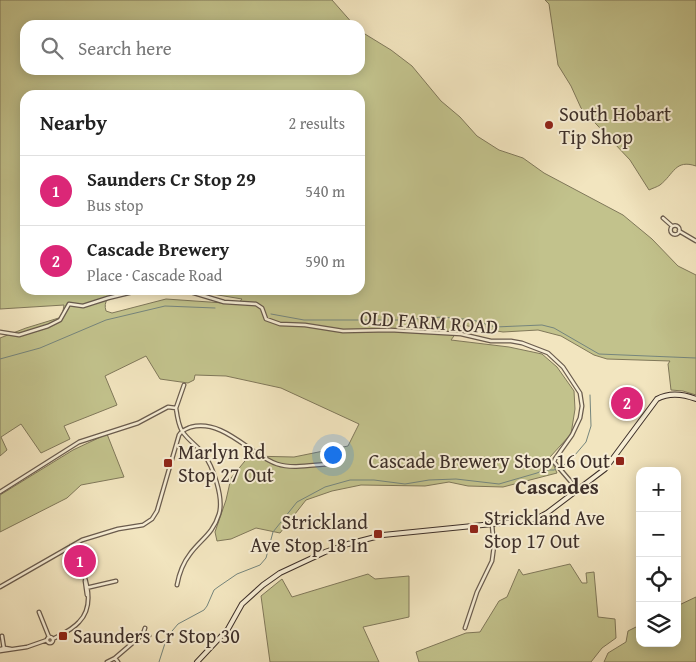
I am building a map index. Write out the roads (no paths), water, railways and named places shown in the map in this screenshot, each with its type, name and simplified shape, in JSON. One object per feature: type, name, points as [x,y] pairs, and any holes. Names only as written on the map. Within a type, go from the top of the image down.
[{"type":"street","points":[[663,218],[672,226],[678,226],[679,231],[696,241]]},
{"type":"street","points":[[672,226],[672,233],[676,234],[679,231]]},
{"type":"street","points":[[0,332],[19,335],[30,333],[58,322],[69,304],[83,306],[120,295]]},
{"type":"street","name":"OLD FARM ROAD","points":[[201,295],[224,302],[251,303],[262,308],[264,316],[269,320],[280,324],[343,330],[390,330],[461,334],[486,340],[522,343],[548,353],[566,370],[580,393],[582,406],[579,421],[554,462]]},
{"type":"street","points":[[177,585],[185,562],[193,550],[206,538],[216,523],[221,504],[217,486],[207,459],[182,431],[176,408],[184,385]]},
{"type":"street","points":[[197,662],[224,633],[242,604],[268,581],[288,570],[340,546],[377,536],[536,519],[578,490],[611,463],[657,399],[672,394],[686,395],[696,399]]},
{"type":"street","points":[[0,492],[79,442],[138,423],[168,407],[176,408]]},
{"type":"street","points":[[0,587],[87,537],[118,529],[138,527],[152,519],[157,511],[179,435],[182,431],[199,426],[216,428],[265,458],[282,465],[327,464]]},
{"type":"street","points":[[544,463],[554,462],[578,490]]},
{"type":"street","points":[[465,628],[477,592],[492,561],[494,546],[492,525]]},
{"type":"street","points":[[47,640],[51,643],[53,639],[79,623],[85,615],[88,600],[87,587],[71,546]]},
{"type":"street","points":[[87,587],[116,581]]},
{"type":"street","points":[[39,612],[49,637],[53,639]]},
{"type":"street","points":[[107,662],[115,658],[143,634],[145,628]]},
{"type":"street","points":[[143,634],[149,636]]},
{"type":"street","points":[[2,636],[2,650],[34,645],[47,640],[49,637]]},
{"type":"street","points":[[115,658],[118,662]]},
{"type":"waterway","points":[[0,359],[40,348],[106,320],[165,306],[215,308]]},
{"type":"waterway","points":[[271,314],[304,320],[399,320],[442,317],[473,320],[495,327],[542,325],[554,328],[599,354],[696,358]]},
{"type":"waterway","points":[[159,662],[167,637],[178,624],[204,610],[214,590],[218,587],[237,574],[260,565],[266,558],[273,532],[297,502],[325,487],[350,480],[374,480],[405,484],[429,480],[456,479],[499,484],[544,470],[554,470],[569,462],[586,442],[591,426],[590,395]]},
{"type":"place","name":"South Hobart Tip Shop","points":[[549,125]]},
{"type":"place","name":"Cascade Brewery","points":[[627,403]]},
{"type":"place","name":"Cascade Brewery Stop 16 Out","points":[[620,461]]},
{"type":"place","name":"Marlyn Rd Stop 27 Out","points":[[168,463]]},
{"type":"place","name":"Strickland Ave Stop 17 Out","points":[[474,529]]},
{"type":"place","name":"Strickland Ave Stop 18 In","points":[[378,534]]},
{"type":"place","name":"Saunders Cr Stop 29","points":[[80,561]]},
{"type":"place","name":"Saunders Cr Stop 30","points":[[63,636]]},
{"type":"district","name":"Cascades","points":[[557,487]]}]
